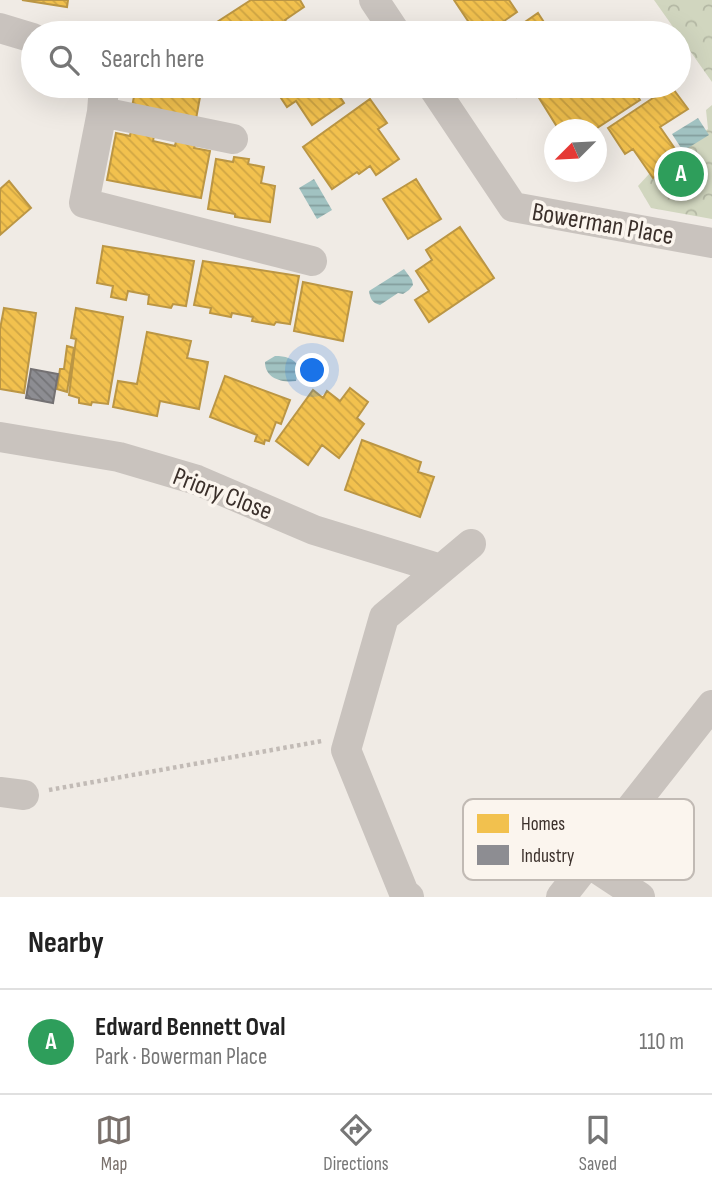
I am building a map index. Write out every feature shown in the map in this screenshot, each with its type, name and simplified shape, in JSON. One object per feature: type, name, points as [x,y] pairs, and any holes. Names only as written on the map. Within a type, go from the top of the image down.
[{"type":"street","points":[[374,0],[388,21]]},
{"type":"street","points":[[0,28],[21,34]]},
{"type":"street","name":"Bowerman Place","points":[[440,98],[513,207],[712,243]]},
{"type":"street","points":[[233,139],[103,99],[84,203],[312,261]]},
{"type":"street","name":"Priory Close","points":[[0,438],[119,457],[197,480],[314,530],[441,569]]},
{"type":"street","points":[[409,897],[404,893],[346,750],[384,617],[471,544]]},
{"type":"street","points":[[637,799],[712,705]]},
{"type":"street","points":[[561,897],[574,880]]},
{"type":"street","points":[[614,880],[640,897]]},
{"type":"path","points":[[12,794],[350,736]]},
{"type":"green space","points":[[654,0],[712,0],[712,82],[691,52],[691,21],[669,21]]},
{"type":"green space","points":[[712,105],[712,219],[651,208],[638,186],[660,162],[708,129],[706,110]]},
{"type":"water","points":[[698,118],[709,135],[683,151],[672,134]]},
{"type":"water","points":[[314,179],[332,210],[317,219],[299,188]]},
{"type":"water","points":[[404,269],[412,280],[413,285],[409,290],[403,294],[398,293],[380,305],[373,302],[369,291]]},
{"type":"water","points":[[275,356],[295,361],[299,367],[296,381],[280,380],[271,376],[265,362]]},
{"type":"building: Homes","points":[[22,0],[68,0],[67,7]]},
{"type":"building: Homes","points":[[251,0],[300,0],[304,7],[286,21],[219,21]]},
{"type":"building: Homes","points":[[454,0],[509,0],[517,12],[504,21],[468,21]]},
{"type":"building: Homes","points":[[538,13],[543,21],[526,21]]},
{"type":"building: Homes","points":[[134,98],[200,98],[196,119],[132,107]]},
{"type":"building: Homes","points":[[281,98],[341,98],[344,103],[312,125],[296,101],[287,107]]},
{"type":"building: Homes","points":[[539,98],[639,98],[640,100],[607,122],[607,119],[552,119]]},
{"type":"building: Homes","points":[[653,98],[680,98],[688,109],[660,127],[682,159],[653,178],[633,149],[625,154],[608,128]]},
{"type":"building: Homes","points":[[370,99],[387,123],[378,129],[399,159],[376,175],[370,166],[332,189],[303,147]]},
{"type":"building: Homes","points":[[131,131],[154,136],[153,141],[175,146],[176,141],[210,151],[201,198],[107,180],[116,133],[130,136]]},
{"type":"building: Homes","points":[[234,157],[249,159],[248,164],[264,167],[261,183],[275,186],[270,222],[235,217],[235,214],[208,209],[216,159],[233,162]]},
{"type":"building: Homes","points":[[416,179],[441,219],[408,239],[383,199]]},
{"type":"building: Homes","points":[[9,181],[31,208],[0,235],[0,189]]},
{"type":"building: Homes","points":[[460,227],[494,278],[429,322],[415,300],[429,291],[416,271],[432,260],[426,250]]},
{"type":"building: Homes","points":[[103,246],[194,261],[186,306],[173,304],[171,308],[148,304],[149,295],[128,291],[126,300],[111,297],[113,286],[97,283]]},
{"type":"building: Homes","points":[[203,261],[299,276],[290,324],[276,322],[274,325],[252,321],[253,317],[232,313],[231,317],[210,313],[211,308],[194,305]]},
{"type":"building: Homes","points":[[303,282],[352,292],[343,341],[294,331]]},
{"type":"building: Homes","points":[[4,308],[36,313],[24,393],[0,389],[0,329]]},
{"type":"building: Homes","points":[[76,308],[123,317],[108,404],[79,403],[79,398],[69,395],[76,339],[71,338]]},
{"type":"building: Homes","points":[[147,332],[191,341],[187,358],[208,362],[199,409],[160,401],[157,416],[113,407],[118,381],[137,384]]},
{"type":"building: Homes","points":[[67,346],[74,348],[67,392],[57,389],[60,369],[64,369]]},
{"type":"building: Homes","points":[[225,376],[290,400],[281,424],[276,422],[269,441],[265,440],[264,444],[255,441],[257,435],[210,417]]},
{"type":"building: Homes","points":[[350,388],[368,402],[357,418],[364,424],[339,458],[322,445],[308,465],[276,441],[313,390],[323,398],[327,391],[340,401]]},
{"type":"building: Homes","points":[[362,440],[421,462],[418,472],[434,477],[420,517],[345,490]]},
{"type":"building: Industry","points":[[31,369],[58,374],[53,403],[26,398]]},
{"type":"place","name":"Edward Bennett Oval","points":[[681,174]]}]
